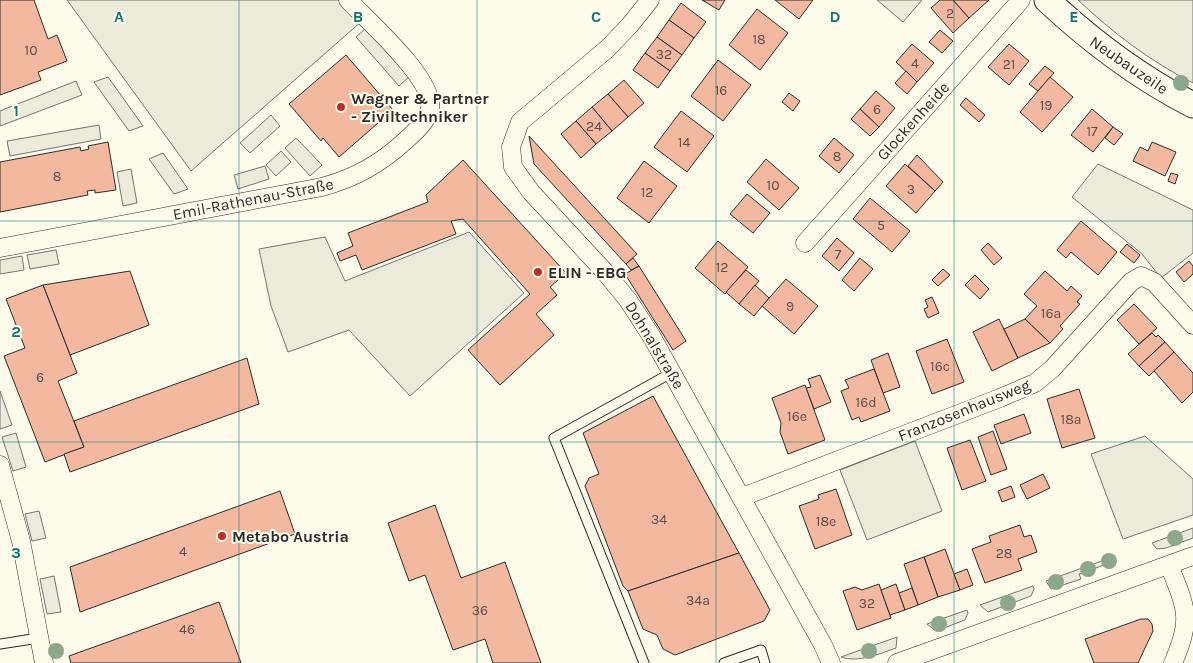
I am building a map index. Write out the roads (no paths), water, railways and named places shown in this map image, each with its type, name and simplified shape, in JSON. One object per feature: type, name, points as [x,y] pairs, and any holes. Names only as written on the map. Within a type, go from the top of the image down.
[{"type":"street","name":"Emil-Rathenau-Straße","points":[[0,248],[322,187],[356,175],[388,157],[416,131],[427,116],[430,108],[429,96],[416,71],[348,0]]},
{"type":"street","name":"Dohnalstraße","points":[[650,0],[630,25],[606,49],[520,122],[511,147],[514,167],[531,192],[628,300],[673,372],[831,663]]},
{"type":"street","name":"Glockenheide","points":[[804,243],[1021,0]]},
{"type":"street","name":"Neubauzeile","points":[[1047,0],[1114,58],[1160,88],[1193,105]]},
{"type":"street","name":"Franzosenhausweg","points":[[742,497],[1000,398],[1035,382],[1071,350],[1130,282],[1141,276],[1154,282],[1193,325]]},
{"type":"street","points":[[0,465],[21,541],[44,663]]},
{"type":"street","points":[[897,663],[1193,556]]},
{"type":"street","points":[[1169,564],[1186,607],[1188,626],[1173,663]]},
{"type":"lane","points":[[644,663],[554,438],[673,372]]},
{"type":"lane","points":[[0,644],[39,638]]},
{"type":"lane","points":[[724,663],[761,650],[765,663]]},
{"type":"place","name":"Wagner & Partner - Ziviltechniker","points":[[341,107]]},
{"type":"place","name":"ELIN - EBG","points":[[538,272]]},
{"type":"place","name":"Metabo Austria","points":[[222,536]]}]
